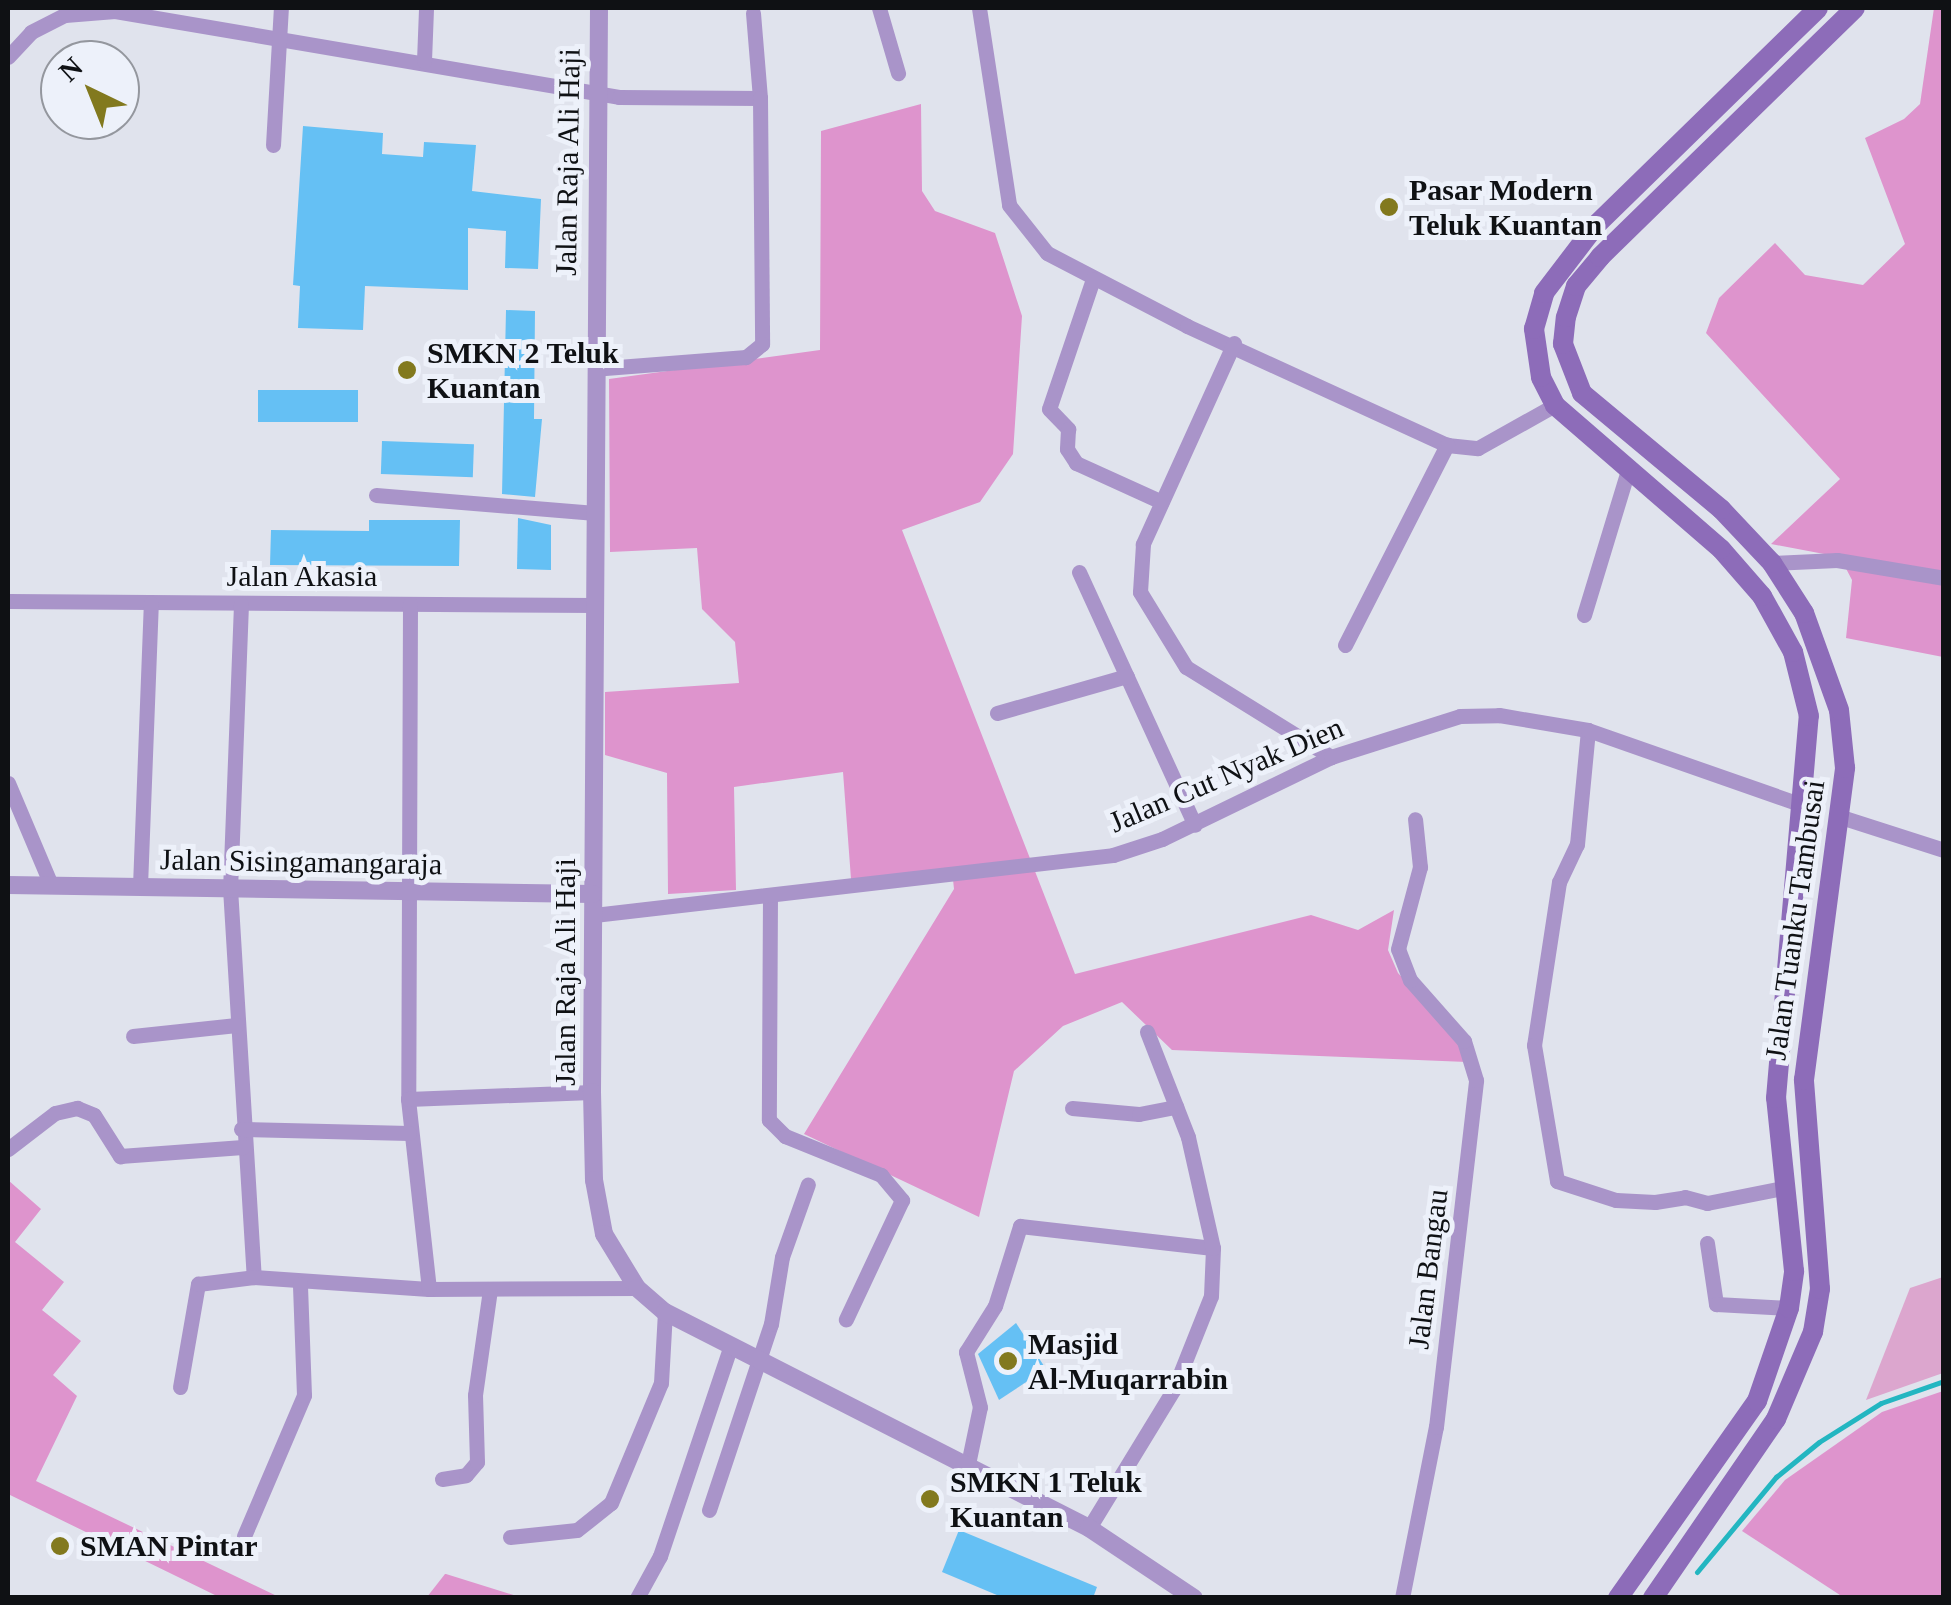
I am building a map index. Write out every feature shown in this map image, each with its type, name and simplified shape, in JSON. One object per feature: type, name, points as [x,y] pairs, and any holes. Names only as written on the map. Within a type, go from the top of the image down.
[{"type":"main road","name":"Jalan Tuanku Tambusai","points":[[1618,1598],[1757,1401],[1789,1308],[1794,1271],[1777,1084],[1806,806],[1809,716],[1792,652],[1762,596],[1721,548],[1555,405],[1534,352],[1544,292],[1596,225],[1818,8]]},
{"type":"main road","name":"Jalan Tuanku Tambusai","points":[[1653,1598],[1776,1419],[1813,1332],[1820,1289],[1804,1080],[1846,768],[1839,710],[1819,643],[1772,563],[1722,508],[1582,393],[1562,344],[1576,286],[1855,8]]},
{"type":"main road","points":[[1724,100],[1740,120]]},
{"type":"main road","points":[[1792,652],[1819,643]]},
{"type":"main road","points":[[1792,960],[1820,964]]},
{"type":"street","points":[[273,144],[281,8]]},
{"type":"street","points":[[424,60],[426,8]]},
{"type":"street","name":"Jalan Raja Ali Haji","points":[[598,8],[594,90],[596,605],[592,1092],[594,1180],[604,1234],[637,1288],[664,1312],[1088,1528],[1194,1598]]},
{"type":"street","points":[[879,8],[898,73]]},
{"type":"street","points":[[979,8],[1009,205],[1047,253],[1093,279],[1447,445],[1478,448],[1555,405]]},
{"type":"street","points":[[8,57],[32,32],[84,12],[424,60],[619,97],[760,98]]},
{"type":"street","points":[[595,368],[746,356],[762,344],[760,98],[754,13]]},
{"type":"street","points":[[1093,279],[1048,409],[1068,429],[1068,455],[1076,463],[1162,502]]},
{"type":"street","points":[[1234,344],[1138,560],[1138,580],[1181,661],[1331,757]]},
{"type":"street","points":[[1345,645],[1447,445]]},
{"type":"street","points":[[1584,615],[1628,470]]},
{"type":"street","points":[[376,495],[596,512]]},
{"type":"street","points":[[1772,563],[1837,560],[1944,578]]},
{"type":"street","points":[[1079,572],[1195,824]]},
{"type":"street","name":"Jalan Akasia","points":[[8,601],[596,605]]},
{"type":"street","points":[[140,886],[151,603]]},
{"type":"street","points":[[241,604],[230,888],[241,1129],[254,1277]]},
{"type":"street","points":[[410,604],[404,891],[408,1100],[429,1289]]},
{"type":"street","points":[[997,713],[1127,676]]},
{"type":"street","name":"Jalan Cut Nyak Dien","points":[[594,915],[1076,862],[1195,824],[1331,757],[1460,716],[1500,715],[1588,730],[1806,806]]},
{"type":"street","points":[[1588,730],[1577,844],[1559,882],[1534,1045],[1557,1181],[1616,1200],[1654,1202],[1685,1197],[1707,1203],[1784,1188]]},
{"type":"street","points":[[8,784],[50,885]]},
{"type":"street","points":[[1841,817],[1944,850]]},
{"type":"street","name":"Jalan Bangau","points":[[1402,1598],[1436,1427],[1476,1080],[1455,1029],[1403,970],[1397,938],[1420,867],[1415,819]]},
{"type":"street","name":"Jalan Sisingamangaraja","points":[[8,885],[594,894]]},
{"type":"street","points":[[770,896],[769,1120],[785,1136],[881,1175],[902,1200],[846,1318]]},
{"type":"street","points":[[133,1036],[236,1026]]},
{"type":"street","points":[[1088,1528],[1174,1389],[1211,1296],[1213,1248],[1176,1107],[1146,1032]]},
{"type":"street","points":[[408,1100],[592,1092]]},
{"type":"street","points":[[1072,1108],[1139,1114],[1176,1107]]},
{"type":"street","points":[[8,1149],[55,1113],[77,1108],[94,1115],[120,1156],[243,1147]]},
{"type":"street","points":[[241,1129],[409,1133]]},
{"type":"street","points":[[709,1510],[808,1184]]},
{"type":"street","points":[[966,1469],[980,1407],[966,1352],[995,1306],[1020,1226],[1213,1248]]},
{"type":"street","points":[[1707,1243],[1716,1304],[1789,1308]]},
{"type":"street","points":[[180,1388],[198,1284],[254,1277],[300,1284],[429,1289],[637,1288]]},
{"type":"street","points":[[244,1536],[304,1395],[300,1284]]},
{"type":"street","points":[[442,1478],[466,1475],[477,1462],[475,1395],[490,1290]]},
{"type":"street","points":[[510,1538],[577,1530],[611,1503],[661,1383],[664,1312]]},
{"type":"street","points":[[637,1598],[660,1556],[730,1348]]},
{"type":"shaded area","points":[[1934,8],[1943,8],[1943,657],[1846,638],[1852,580],[1840,557],[1771,544],[1840,479],[1706,333],[1719,298],[1775,243],[1805,275],[1863,285],[1905,244],[1865,138],[1904,119],[1920,104]]},
{"type":"shaded area","points":[[921,104],[922,191],[935,211],[995,233],[1022,316],[1013,454],[980,502],[902,530],[1075,974],[1311,915],[1358,930],[1394,910],[1388,950],[1398,973],[1457,1037],[1467,1062],[1172,1050],[1122,1002],[1063,1026],[1014,1071],[979,1217],[804,1134],[954,889],[952,870],[851,879],[843,772],[734,787],[736,890],[668,894],[667,773],[605,755],[605,692],[739,683],[735,642],[702,609],[697,548],[610,552],[609,379],[820,350],[821,131]]},
{"type":"shaded area","points":[[8,1180],[41,1209],[15,1242],[64,1282],[42,1310],[81,1341],[53,1375],[77,1396],[36,1481],[279,1597],[219,1597],[8,1494]]},
{"type":"shaded area","points":[[1943,1277],[1943,1373],[1866,1400],[1910,1288]]},
{"type":"shaded area","points":[[1943,1391],[1943,1597],[1843,1597],[1742,1531],[1785,1480],[1882,1412]]},
{"type":"shaded area","points":[[446,1574],[520,1597],[427,1597]]},
{"type":"building","points":[[303,126],[383,133],[382,154],[423,157],[424,142],[476,145],[472,191],[541,199],[538,269],[505,268],[506,231],[468,228],[468,290],[365,286],[363,330],[298,328],[300,286],[293,285]]},
{"type":"building","points":[[506,310],[535,311],[534,419],[542,419],[535,497],[502,494]]},
{"type":"building","points":[[258,390],[358,390],[358,422],[258,422]]},
{"type":"building","points":[[382,441],[474,444],[473,477],[381,474]]},
{"type":"building","points":[[518,518],[551,525],[551,570],[517,569]]},
{"type":"building","points":[[369,520],[460,520],[459,566],[270,565],[271,530],[369,531]]},
{"type":"building","name":"Masjid Al-Muqarrabin","points":[[1016,1323],[1046,1369],[999,1400],[978,1354]]},
{"type":"building","points":[[959,1530],[1097,1587],[1093,1598],[1004,1598],[942,1572]]},
{"type":"waterway","points":[[1697,1572],[1776,1477],[1819,1442],[1881,1403],[1944,1381]]},
{"type":"place","name":"Pasar Modern Teluk Kuantan","points":[[1389,207]]},
{"type":"place","name":"SMKN 2 Teluk Kuantan","points":[[407,370]]},
{"type":"place","name":"Masjid Al-Muqarrabin","points":[[1008,1361]]},
{"type":"place","name":"SMKN 1 Teluk Kuantan","points":[[930,1499]]},
{"type":"place","name":"SMAN Pintar","points":[[60,1546]]}]
